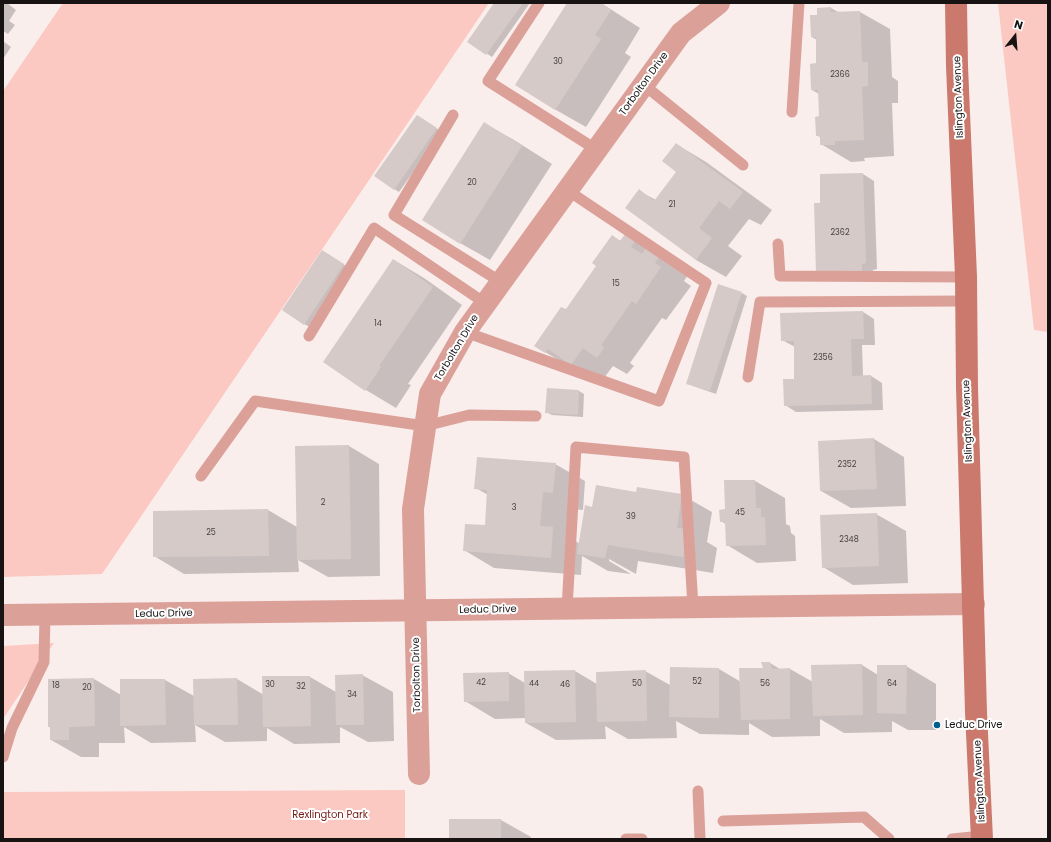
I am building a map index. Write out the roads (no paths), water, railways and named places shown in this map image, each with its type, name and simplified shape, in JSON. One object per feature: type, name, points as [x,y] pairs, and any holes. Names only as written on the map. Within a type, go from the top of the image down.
[{"type":"main road","name":"Islington Avenue","points":[[956,3],[957,66],[966,277],[967,387],[976,712],[982,838]]},
{"type":"street","name":"Torbolton Drive","points":[[419,774],[413,510],[430,394],[465,332],[485,303],[681,33],[719,3]]},
{"type":"street","name":"Leduc Drive","points":[[3,615],[974,604]]},
{"type":"lane","points":[[539,3],[488,81],[597,150]]},
{"type":"lane","points":[[792,112],[799,3]]},
{"type":"lane","points":[[644,85],[743,165]]},
{"type":"lane","points":[[453,115],[394,215],[501,282]]},
{"type":"lane","points":[[465,332],[660,401],[706,283],[568,190]]},
{"type":"lane","points":[[309,336],[374,228],[485,303]]},
{"type":"lane","points":[[778,244],[780,276],[966,277]]},
{"type":"lane","points":[[748,377],[760,302],[966,301]]},
{"type":"lane","points":[[201,476],[255,401],[425,426],[469,416],[536,416]]},
{"type":"lane","points":[[566,609],[576,447],[684,457],[692,607]]},
{"type":"lane","points":[[3,757],[12,728],[44,662],[45,615]]},
{"type":"lane","points":[[698,791],[700,839]]},
{"type":"lane","points":[[723,821],[864,817],[889,839]]},
{"type":"lane","points":[[952,839],[982,838]]},
{"type":"lane","points":[[626,839],[642,839]]},
{"type":"place","name":"Leduc Drive","points":[[937,725]]},
{"type":"park label","name":"Rexlington Park","points":[[330,815]]}]
